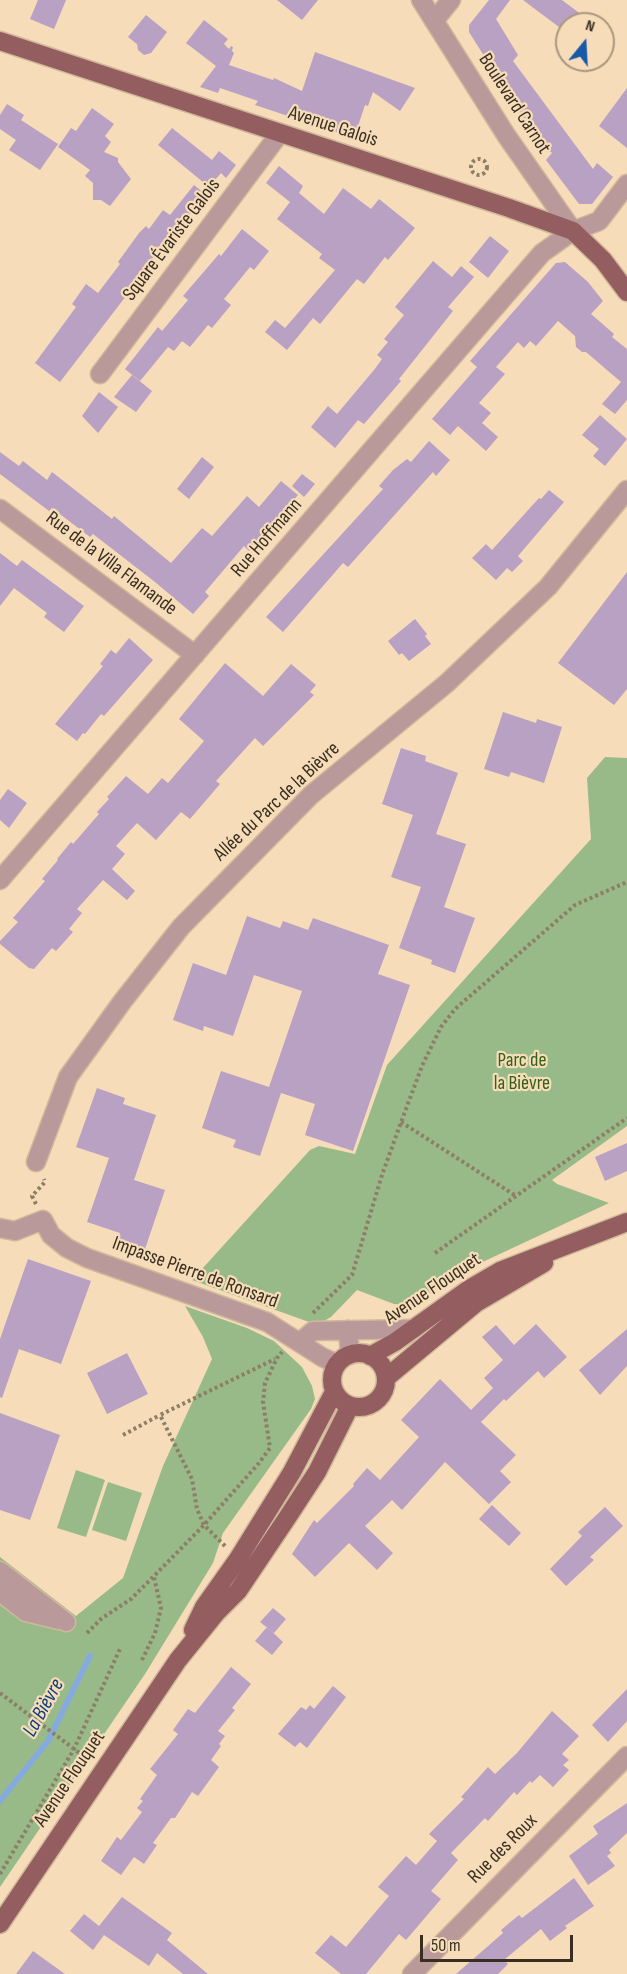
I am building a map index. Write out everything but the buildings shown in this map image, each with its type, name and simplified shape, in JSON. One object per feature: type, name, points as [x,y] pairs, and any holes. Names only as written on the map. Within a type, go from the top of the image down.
[{"type":"main road","name":"Avenue Galois","points":[[0,41],[573,231],[603,260],[627,292]]},
{"type":"main road","name":"Avenue Flouquet","points":[[370,1356],[414,1329],[469,1289],[500,1271],[627,1222]]},
{"type":"main road","name":"Avenue Flouquet","points":[[0,1924],[178,1660],[216,1613],[238,1591],[251,1572],[317,1472],[350,1406],[357,1408],[372,1404],[383,1393],[386,1378],[476,1303],[590,1237]]},
{"type":"main road","points":[[344,1359],[357,1353],[370,1356],[381,1365],[386,1378]]},
{"type":"main road","name":"Avenue Flouquet","points":[[178,1660],[204,1607],[238,1559],[321,1420],[334,1392],[332,1378],[344,1359]]},
{"type":"main road","points":[[334,1392],[350,1406]]},
{"type":"street","name":"Boulevard Carnot","points":[[420,0],[506,135],[573,231]]},
{"type":"street","points":[[434,21],[451,0]]},
{"type":"street","name":"Square Évariste Galois","points":[[100,374],[280,134]]},
{"type":"street","name":"Rue Hoffmann","points":[[0,880],[542,253],[573,231],[599,220],[627,184]]},
{"type":"street","name":"Allée du Parc de la Bièvre","points":[[36,1162],[68,1077],[122,1002],[181,927],[311,795],[447,683],[548,587],[627,490]]},
{"type":"street","name":"Rue de la Villa Flamande","points":[[0,509],[195,656]]},
{"type":"street","points":[[0,1228],[15,1231],[43,1220]]},
{"type":"street","name":"Impasse Pierre de Ronsard","points":[[43,1220],[51,1234],[67,1248],[87,1258],[242,1312],[267,1322],[322,1357],[344,1359]]},
{"type":"street","points":[[297,1340],[313,1331],[414,1329]]},
{"type":"street","points":[[344,1359],[348,1330]]},
{"type":"street","points":[[0,1570],[66,1622],[26,1612],[0,1592]]},
{"type":"street","name":"Rue des Roux","points":[[412,1974],[627,1755]]},
{"type":"path","points":[[477,160],[482,160],[487,165],[487,171],[484,175],[476,175],[471,166],[477,160]]},
{"type":"path","points":[[297,1340],[306,1321],[352,1275],[382,1174],[432,1044],[441,1027],[455,1009],[575,905],[627,882]]},
{"type":"path","points":[[435,1253],[627,1118]]},
{"type":"path","points":[[401,1122],[516,1196]]},
{"type":"path","points":[[36,1162],[42,1168],[45,1182],[32,1196],[43,1220]]},
{"type":"path","points":[[87,1633],[101,1619],[131,1599],[204,1525],[260,1463],[270,1448],[263,1402],[265,1383],[277,1358],[123,1435]]},
{"type":"path","points":[[160,1415],[192,1479],[197,1509],[204,1525],[216,1537]]},
{"type":"path","points":[[142,1660],[155,1633],[161,1608],[153,1576]]},
{"type":"path","points":[[0,1874],[74,1749],[120,1649]]},
{"type":"path","points":[[0,1693],[74,1749]]},
{"type":"green space","name":"Parc de la Bièvre","points":[[605,757],[627,758],[627,1126],[552,1180],[557,1184],[609,1203],[474,1266],[409,1305],[394,1304],[357,1290],[331,1317],[324,1321],[309,1322],[192,1280],[310,1150],[319,1146],[355,1154],[387,1065],[591,839],[587,778]]},
{"type":"green space","points":[[185,1306],[247,1328],[274,1341],[302,1367],[312,1386],[315,1399],[311,1409],[223,1533],[213,1563],[145,1674],[0,1887],[0,1557],[76,1616],[123,1578],[163,1466],[212,1359],[203,1337]]},
{"type":"green space","points":[[76,1470],[105,1480],[86,1537],[57,1528]]},
{"type":"green space","points":[[108,1482],[142,1493],[126,1541],[92,1530]]},
{"type":"waterway","name":"La Bièvre","points":[[0,1801],[48,1741],[90,1656]]}]
